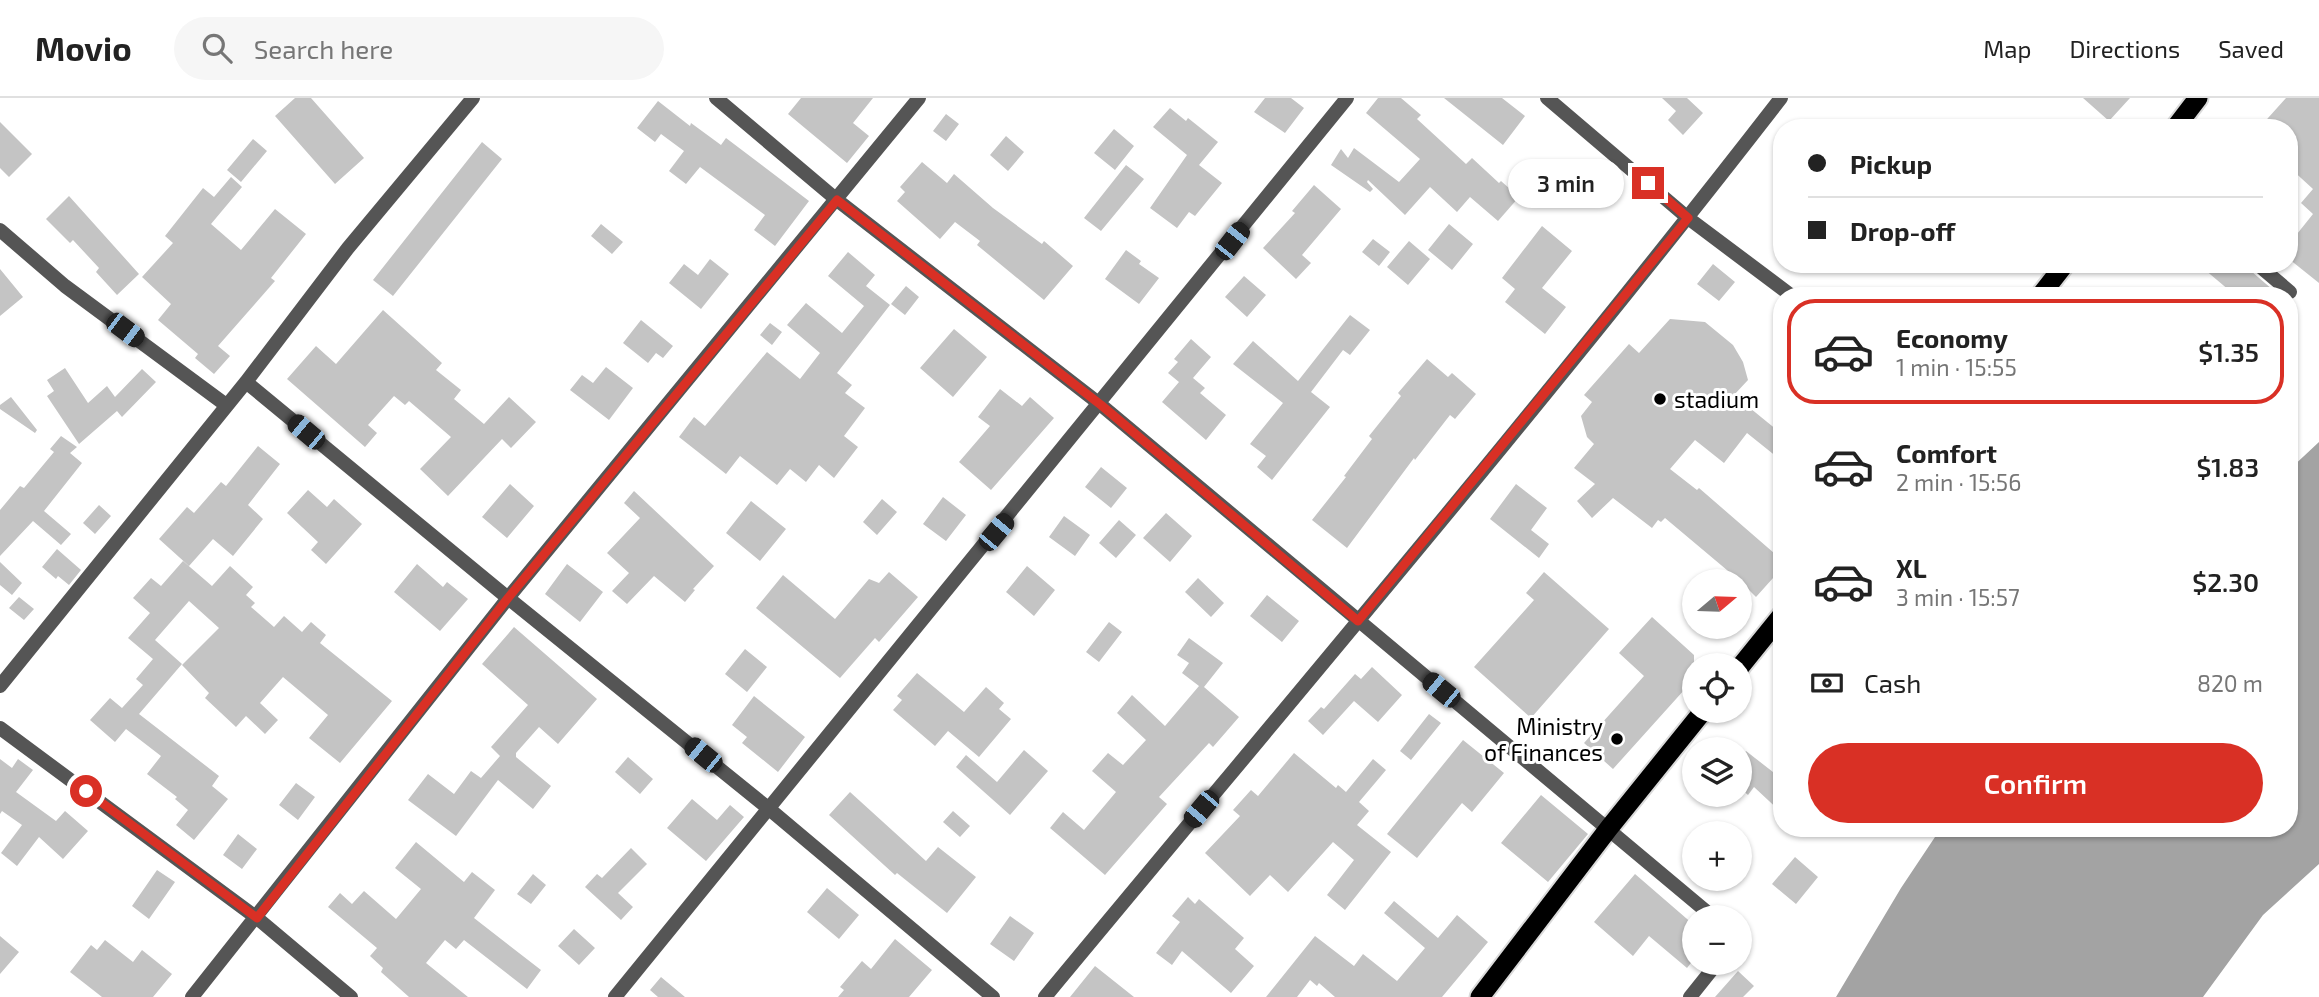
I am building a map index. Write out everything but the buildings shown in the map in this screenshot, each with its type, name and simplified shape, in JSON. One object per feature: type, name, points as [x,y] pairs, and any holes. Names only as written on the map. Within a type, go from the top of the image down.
[{"type":"highway","points":[[2182,119],[2199,98]]},
{"type":"highway","points":[[2047,287],[2058,273]]},
{"type":"highway","points":[[1751,653],[1773,626]]},
{"type":"highway","points":[[1480,997],[1609,828],[1694,723]]},
{"type":"street","points":[[1,682],[246,382],[348,248],[473,98]]},
{"type":"street","points":[[716,98],[837,200],[1101,405],[1699,905]]},
{"type":"street","points":[[192,997],[508,598],[919,98]]},
{"type":"street","points":[[615,997],[1101,405],[1347,98]]},
{"type":"street","points":[[1547,98],[1688,218],[1780,287]]},
{"type":"street","points":[[1045,997],[1688,218],[1781,98]]},
{"type":"street","points":[[0,230],[65,286],[226,405]]},
{"type":"street","points":[[2268,273],[2284,287]]},
{"type":"street","points":[[246,382],[768,808],[993,997]]},
{"type":"street","points":[[0,728],[257,918],[351,997]]},
{"type":"street","points":[[1690,997],[1708,975]]},
{"type":"shaded area","points":[[2319,442],[2319,864],[2263,915],[2203,997],[1836,997],[1935,837],[2298,837],[2298,462]]},
{"type":"place","name":"stadium","points":[[1660,399]]},
{"type":"place","name":"Ministry of Finances","points":[[1617,739]]},
{"type":"route","points":[[86,791],[257,918],[508,598],[837,200],[1101,405],[1358,621],[1688,218],[1648,183]]}]
